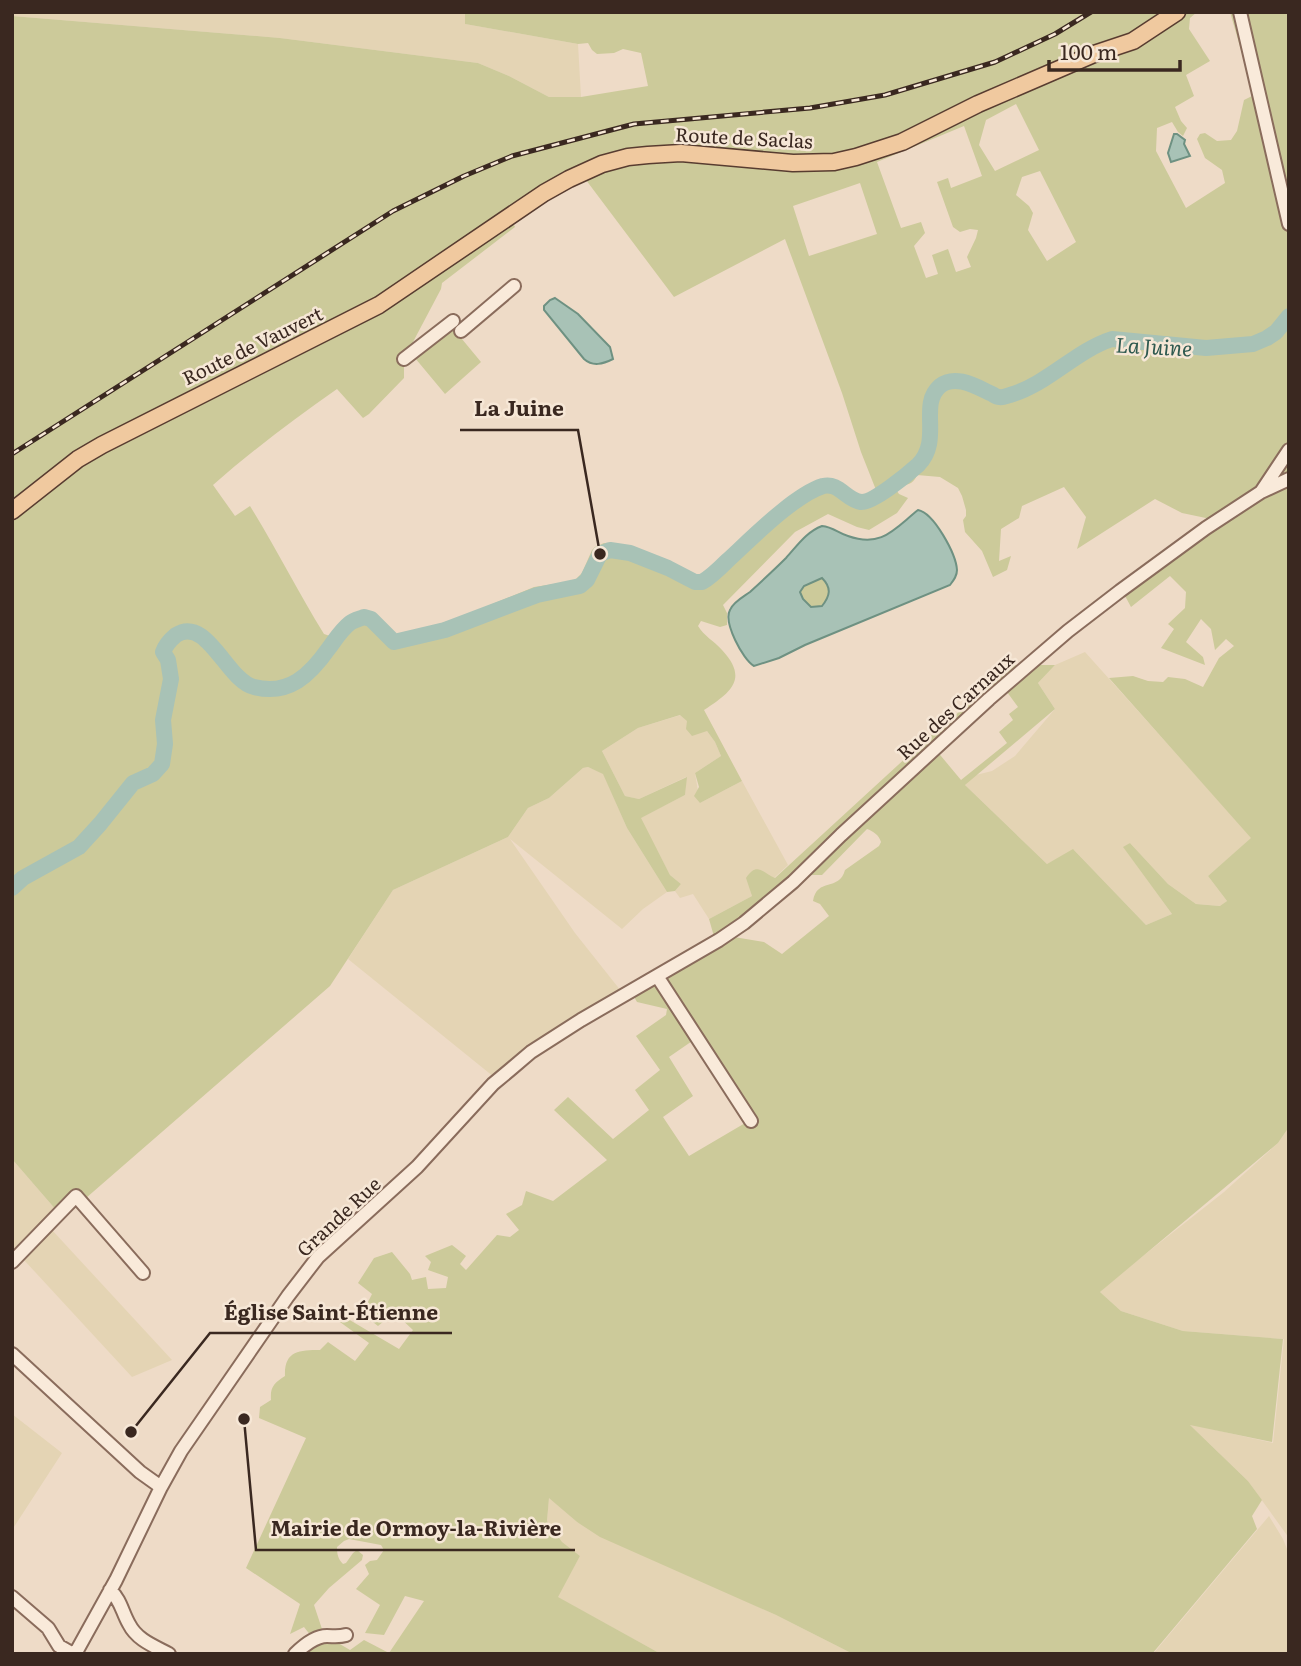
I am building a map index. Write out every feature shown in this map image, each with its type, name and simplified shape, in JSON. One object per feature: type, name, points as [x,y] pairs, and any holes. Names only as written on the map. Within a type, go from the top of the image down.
[{"type":"main road","name":"Route de Saclas","points":[[1094,54],[1161,12]]},
{"type":"main road","name":"Route de Saclas","points":[[511,215],[569,179],[602,164],[628,158],[681,153],[815,163],[856,157],[902,142],[978,104],[1094,54],[1133,41],[1177,12]]},
{"type":"main road","name":"Route de Vauvert","points":[[12,511],[78,459],[158,415],[397,294],[511,215]]},
{"type":"street","points":[[1240,12],[1289,224]]},
{"type":"street","points":[[404,359],[514,286]]},
{"type":"street","name":"Rue des Carnaux","points":[[641,985],[744,923],[793,881],[971,715],[1068,631],[1206,528],[1261,492],[1289,450]]},
{"type":"street","points":[[1261,492],[1289,479]]},
{"type":"street","points":[[657,976],[751,1121]]},
{"type":"street","name":"Grande Rue","points":[[74,1654],[138,1538],[181,1451],[318,1257],[417,1167],[493,1084],[531,1052],[641,985]]},
{"type":"street","points":[[12,1262],[76,1196],[143,1273]]},
{"type":"street","points":[[12,1354],[140,1472],[161,1487]]},
{"type":"street","points":[[110,1590],[117,1596],[130,1626],[137,1635],[148,1644],[169,1654]]},
{"type":"street","points":[[13,1599],[48,1628],[59,1646],[74,1654]]},
{"type":"street","points":[[295,1654],[323,1636],[346,1636]]},
{"type":"shaded area","points":[[12,12],[465,12],[465,24],[578,44],[581,97],[549,97],[478,63],[280,38],[12,16]]},
{"type":"shaded area","points":[[465,12],[1197,12],[1190,18],[1189,29],[1210,61],[1186,75],[1194,96],[1175,107],[1187,128],[1183,136],[1172,122],[1157,128],[1156,151],[1186,208],[1225,183],[1222,170],[1205,158],[1197,139],[1200,134],[1205,133],[1217,141],[1231,140],[1237,131],[1244,100],[1254,95],[1230,12],[1289,12],[1289,1127],[1278,1143],[1100,1292],[1121,1311],[1183,1331],[1283,1339],[1272,1442],[1190,1425],[1248,1481],[1262,1500],[1252,1516],[1257,1529],[1152,1654],[853,1654],[776,1615],[600,1537],[549,1498],[547,1521],[562,1542],[580,1556],[558,1597],[661,1654],[303,1654],[305,1650],[318,1646],[322,1639],[333,1640],[350,1650],[364,1640],[389,1653],[424,1601],[405,1596],[384,1635],[365,1633],[380,1605],[356,1589],[369,1574],[365,1565],[377,1560],[384,1550],[381,1545],[349,1539],[337,1547],[340,1560],[343,1564],[346,1563],[357,1550],[363,1555],[362,1560],[329,1588],[314,1605],[322,1629],[311,1636],[304,1627],[290,1634],[300,1604],[246,1568],[306,1438],[259,1418],[260,1407],[271,1400],[274,1386],[285,1376],[287,1361],[299,1352],[320,1350],[328,1342],[355,1361],[369,1343],[333,1317],[336,1312],[399,1349],[413,1330],[399,1317],[389,1317],[378,1326],[369,1319],[368,1302],[372,1294],[358,1283],[374,1258],[392,1252],[412,1280],[426,1277],[428,1289],[446,1288],[448,1277],[428,1270],[431,1262],[425,1256],[452,1245],[466,1256],[460,1264],[466,1270],[497,1235],[510,1237],[519,1230],[506,1214],[522,1205],[526,1191],[553,1201],[607,1160],[554,1110],[568,1097],[613,1139],[649,1110],[635,1090],[660,1070],[636,1036],[666,1015],[667,1009],[637,1002],[633,995],[717,947],[709,919],[752,896],[746,878],[753,870],[760,870],[775,878],[922,743],[1015,665],[1055,665],[1038,683],[1055,709],[965,785],[1047,864],[1073,849],[1146,925],[1172,914],[1123,847],[1130,843],[1168,884],[1196,904],[1220,906],[1227,901],[1208,876],[1251,838],[1109,678],[1133,676],[1163,682],[1168,677],[1185,679],[1203,687],[1219,658],[1234,646],[1226,639],[1215,650],[1211,629],[1201,619],[1186,642],[1203,657],[1205,665],[1161,648],[1174,629],[1168,624],[1185,608],[1186,592],[1170,576],[1131,607],[1124,594],[1225,522],[1182,513],[1155,499],[1077,549],[1086,517],[1064,487],[1022,506],[1019,518],[1001,529],[999,561],[1011,556],[1007,570],[993,577],[982,551],[965,532],[963,520],[966,510],[958,488],[940,477],[917,475],[910,483],[899,485],[895,488],[899,494],[908,498],[897,513],[869,530],[828,514],[795,532],[723,605],[727,613],[727,625],[720,627],[701,621],[698,626],[722,650],[734,669],[735,677],[729,691],[704,710],[742,781],[700,803],[694,796],[699,787],[695,773],[721,756],[707,731],[692,736],[686,729],[687,721],[680,715],[638,728],[602,751],[625,796],[639,799],[687,777],[685,795],[641,818],[670,875],[681,884],[675,891],[667,892],[627,828],[603,774],[588,767],[583,768],[549,798],[528,808],[508,837],[393,890],[330,986],[63,1218],[12,1159],[12,16],[280,38],[478,63],[549,97],[581,97],[648,86],[641,53],[623,49],[614,53],[597,54],[588,43],[578,44],[465,24]],"holes":[[[1016,104],[1039,150],[995,171],[979,145],[986,120]],[[964,126],[982,176],[951,188],[948,178],[937,182],[953,227],[960,232],[978,230],[967,257],[971,267],[956,272],[948,249],[932,255],[938,274],[926,278],[914,246],[925,233],[921,222],[901,228],[877,162]],[[1040,171],[1076,242],[1047,261],[1028,230],[1033,213],[1016,195],[1022,177]],[[586,180],[674,297],[785,239],[878,495],[860,500],[852,498],[833,485],[818,488],[774,519],[769,515],[705,573],[690,573],[664,559],[632,547],[604,543],[592,550],[582,573],[574,581],[534,587],[461,617],[397,637],[376,618],[363,613],[356,613],[344,620],[330,636],[324,634],[250,506],[235,516],[213,485],[243,459],[337,389],[363,418],[369,414],[404,378],[404,359],[442,283],[515,227],[513,223],[548,198]],[[860,183],[877,234],[809,256],[793,206]],[[1007,692],[1018,707],[1009,714],[1013,720],[999,732],[1007,743],[961,780],[936,750]],[[867,829],[876,834],[881,842],[845,870],[838,881],[819,889],[813,901],[820,904],[829,916],[782,954],[764,942],[734,937],[809,875],[822,875]],[[698,1037],[752,1119],[689,1156],[663,1117],[693,1096],[669,1057]]]},
{"type":"shaded area","points":[[1174,134],[1185,140],[1184,144],[1190,156],[1171,162],[1168,153]]},
{"type":"shaded area","points":[[555,298],[578,314],[610,347],[613,359],[598,364],[584,359],[544,310],[544,306]]},
{"type":"shaded area","points":[[452,327],[481,362],[445,394],[415,358]]},
{"type":"shaded area","points":[[918,510],[931,518],[953,554],[957,570],[950,585],[779,658],[754,666],[750,662],[740,649],[729,623],[731,607],[782,562],[806,536],[822,526],[860,539],[879,538],[894,530]],"holes":[[[822,578],[829,589],[827,599],[822,606],[811,607],[800,592],[804,586]]]},
{"type":"shaded area","points":[[822,578],[829,589],[827,599],[822,606],[811,607],[800,592],[804,586]]},
{"type":"shaded area","points":[[1085,652],[1252,838],[1208,876],[1227,901],[1221,906],[1196,904],[1168,884],[1130,843],[1124,848],[1172,914],[1146,925],[1074,850],[1047,864],[965,785],[972,776],[992,771],[1015,756],[1055,709],[1038,683],[1055,665]]},
{"type":"shaded area","points":[[681,715],[707,731],[721,756],[695,773],[700,803],[742,781],[788,865],[774,878],[747,878],[752,896],[709,919],[693,894],[680,898],[675,891],[681,884],[670,875],[640,818],[685,795],[686,777],[639,799],[625,796],[602,751],[638,728]]},
{"type":"shaded area","points":[[588,767],[603,773],[627,828],[667,892],[643,909],[622,929],[510,839],[575,933],[621,991],[494,1077],[348,959],[393,890],[508,837],[528,808],[549,798],[583,768]]},
{"type":"shaded area","points":[[1289,1127],[1289,1538],[1248,1481],[1189,1424],[1273,1443],[1284,1339],[1183,1331],[1121,1311],[1100,1292],[1224,1192],[1278,1143]]},
{"type":"shaded area","points":[[12,1159],[63,1218],[52,1230],[172,1360],[132,1377],[24,1260],[12,1271]]},
{"type":"shaded area","points":[[12,1414],[62,1453],[12,1530]]},
{"type":"shaded area","points":[[549,1497],[577,1522],[853,1654],[661,1654],[557,1597],[580,1556],[562,1543],[547,1521]]},
{"type":"shaded area","points":[[1269,1516],[1289,1554],[1289,1654],[1153,1654]]},
{"type":"waterway","name":"La Juine","points":[[12,888],[23,878],[79,847],[133,783],[153,774],[162,764],[165,744],[163,720],[171,679],[168,660],[163,652],[168,642],[176,635],[187,631],[197,634],[207,641],[244,682],[254,687],[278,688],[288,686],[306,675],[344,629],[355,620],[364,617],[371,619],[394,642],[445,630],[537,595],[580,586],[587,580],[600,554],[610,550],[630,553],[695,582],[702,582],[773,519],[811,491],[829,485],[861,502],[882,493],[907,475],[925,455],[929,445],[931,403],[934,394],[946,383],[965,382],[997,397],[1003,397],[1024,390],[1086,351],[1112,339],[1206,348],[1253,344],[1276,332],[1289,316]]},
{"type":"railway","points":[[12,454],[393,211],[512,156],[634,124],[810,108],[885,95],[995,62],[1055,34],[1091,12]]},
{"type":"place","name":"La Juine","points":[[600,554]]},
{"type":"place","name":"Mairie de Ormoy-la-Rivière","points":[[244,1419]]},
{"type":"place","name":"Église Saint-Étienne","points":[[131,1432]]}]
